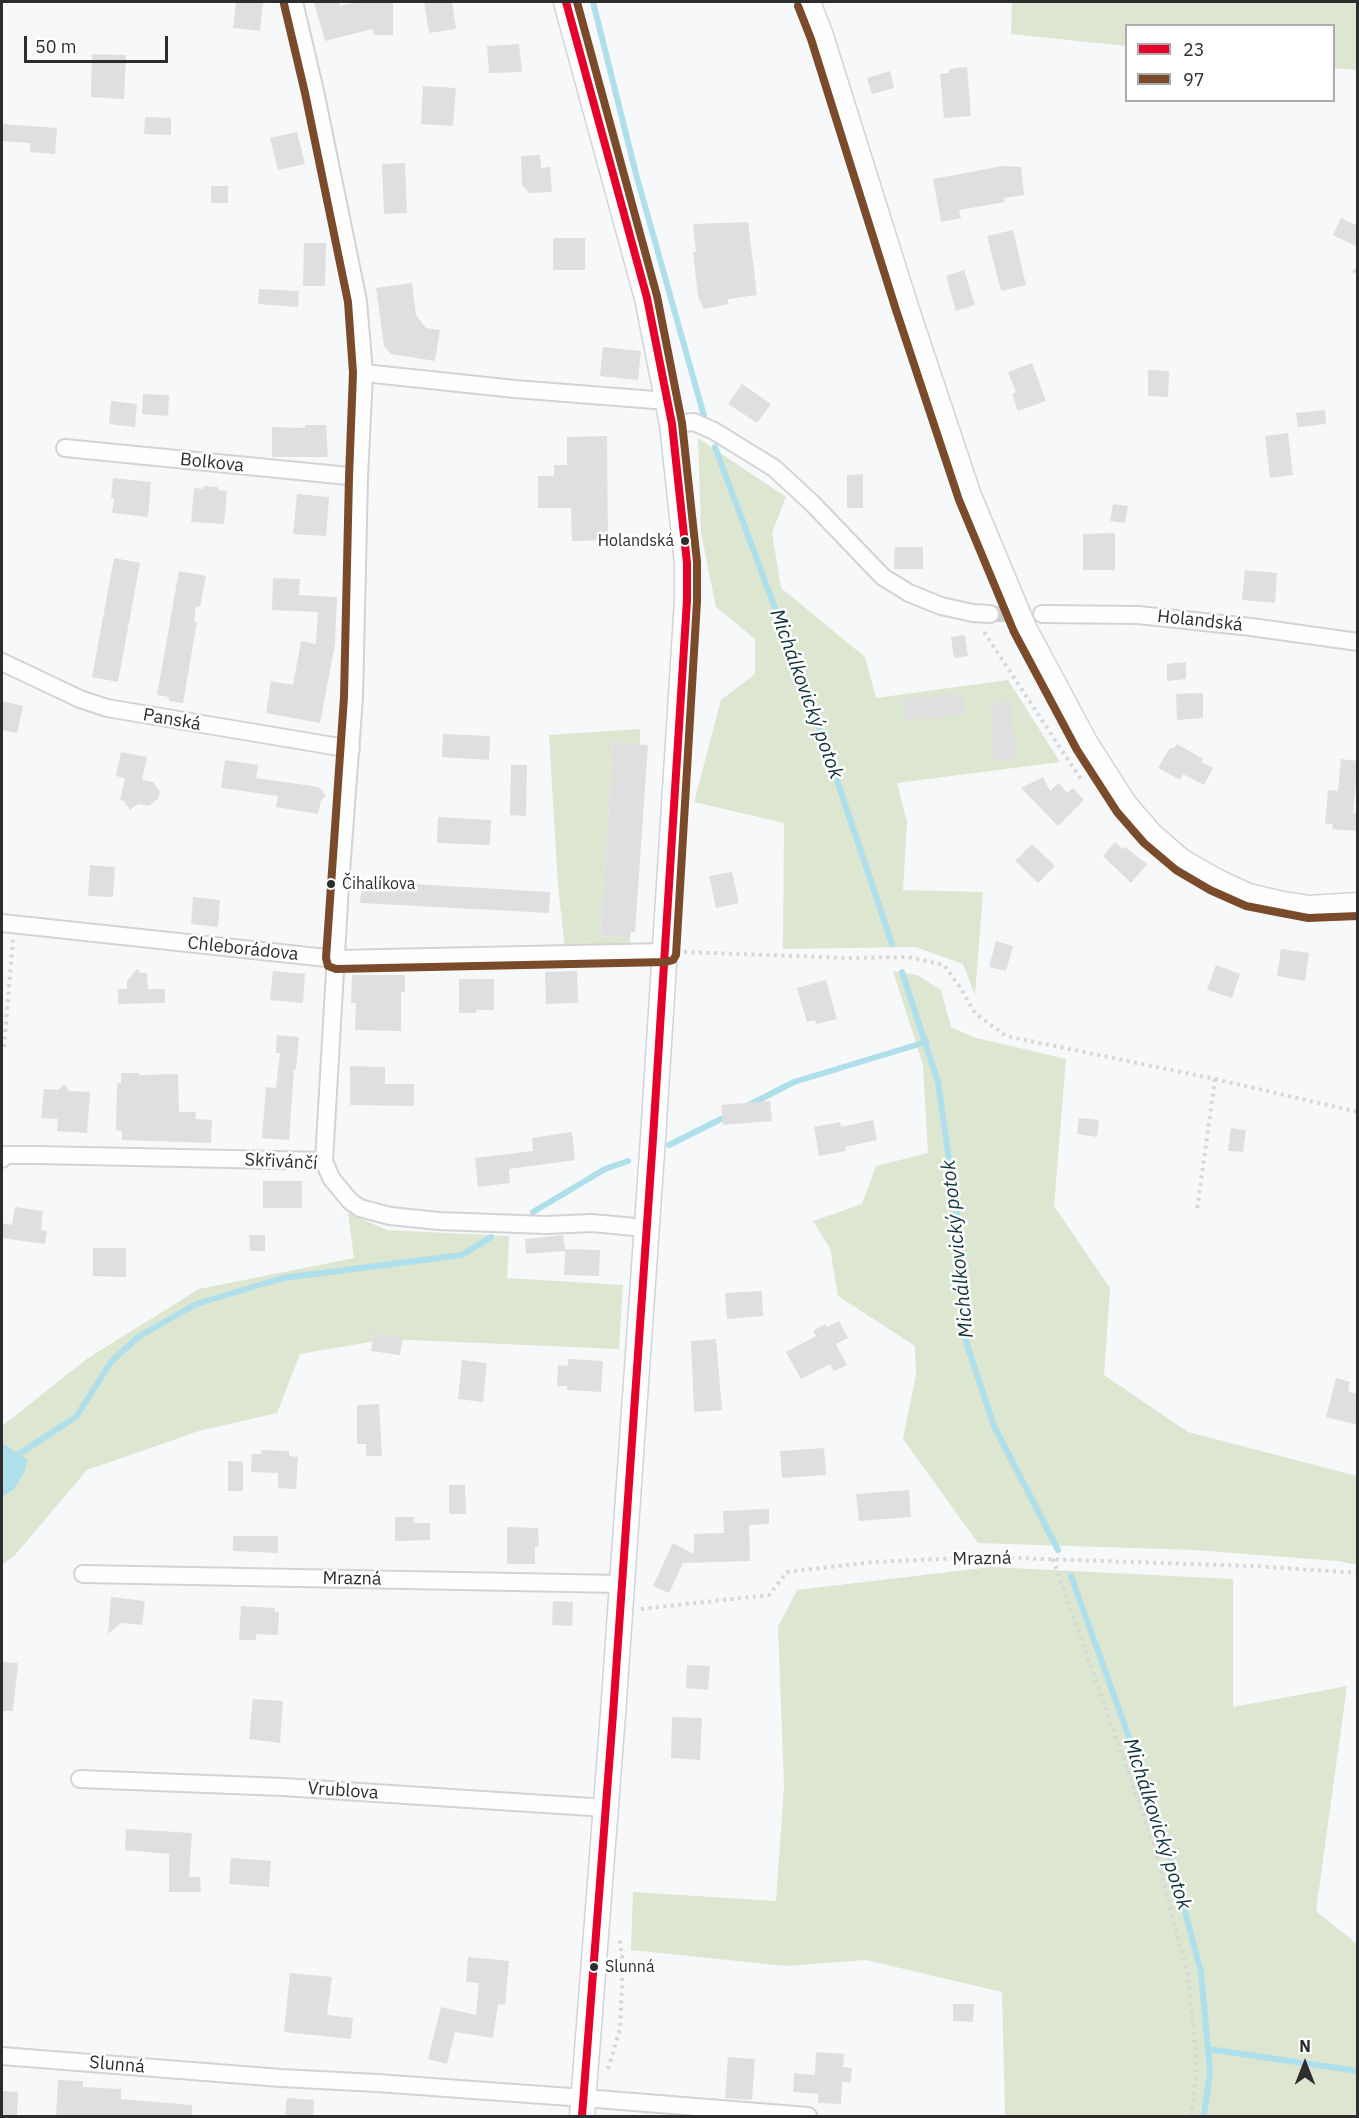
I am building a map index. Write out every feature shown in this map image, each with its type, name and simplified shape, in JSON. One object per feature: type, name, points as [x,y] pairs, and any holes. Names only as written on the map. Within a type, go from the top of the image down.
[{"type":"street","points":[[294,2],[315,90],[358,301],[364,374],[359,477],[354,697],[324,1161]]},
{"type":"street","points":[[566,2],[647,298],[672,424],[687,563],[687,600],[666,952],[606,1808],[589,2104]]},
{"type":"street","points":[[808,2],[822,36],[906,308],[969,496],[1024,628],[1086,744],[1125,805],[1151,835],[1182,861],[1214,880],[1248,896],[1278,903],[1309,908],[1358,905]]},
{"type":"street","points":[[364,374],[667,401]]},
{"type":"street","points":[[672,424],[694,422],[714,431],[774,468],[812,503],[883,577],[909,593],[973,613],[990,614]]},
{"type":"street","name":"Bolkova","points":[[65,448],[359,477]]},
{"type":"street","name":"Holandská","points":[[1042,614],[1138,615],[1251,627],[1358,642]]},
{"type":"street","name":"Panská","points":[[2,662],[80,699],[107,708],[351,749]]},
{"type":"street","name":"Chleborádova","points":[[8,923],[336,959],[666,952]]},
{"type":"street","name":"Skřivánčí","points":[[2,1159],[6,1155],[38,1155],[324,1161],[331,1178],[350,1200],[360,1208],[390,1216],[439,1221],[534,1225],[592,1223],[646,1228]]},
{"type":"street","name":"Mrazná","points":[[83,1574],[621,1584]]},
{"type":"street","name":"Vrublova","points":[[80,1779],[284,1787],[606,1808]]},
{"type":"street","name":"Slunná","points":[[2,2056],[280,2078],[377,2083],[589,2104],[808,2116]]},
{"type":"path","points":[[1354,270],[1358,275]]},
{"type":"path","points":[[973,613],[1079,777],[1086,784]]},
{"type":"path","points":[[4,1047],[8,923]]},
{"type":"path","points":[[666,952],[850,958],[908,957],[944,964],[975,1013],[1006,1036],[1215,1079],[1358,1112]]},
{"type":"path","points":[[1197,1210],[1215,1079]]},
{"type":"path","name":"Mrazná","points":[[620,1612],[769,1595],[787,1572],[884,1562],[984,1557],[1254,1566],[1358,1573]]},
{"type":"path","points":[[1053,1559],[1153,1842],[1188,1975],[1197,2067],[1191,2116]]},
{"type":"path","points":[[589,2104],[620,2029],[623,1962],[618,1930]]},
{"type":"green space","points":[[1012,2],[1357,2],[1357,70],[1335,68],[1335,24],[1125,24],[1125,46],[1011,34]]},
{"type":"green space","points":[[698,438],[786,497],[772,533],[781,588],[865,657],[876,698],[1008,680],[1060,762],[897,783],[907,822],[903,890],[983,892],[975,995],[963,964],[916,947],[783,949],[784,823],[694,802],[721,700],[755,674],[755,639],[716,607],[701,533]]},
{"type":"green space","points":[[640,729],[640,744],[613,743],[600,936],[630,938],[630,949],[565,948],[558,886],[549,735]]},
{"type":"green space","points":[[893,971],[917,975],[941,990],[951,1027],[973,1037],[1066,1059],[1054,1206],[1110,1288],[1104,1375],[1188,1432],[1357,1476],[1357,1565],[1338,1561],[1193,1550],[978,1543],[903,1439],[916,1375],[915,1346],[838,1296],[830,1248],[813,1221],[862,1204],[876,1166],[928,1153],[923,1065]]},
{"type":"green space","points":[[348,1213],[387,1230],[509,1236],[507,1278],[623,1285],[619,1349],[387,1339],[300,1354],[277,1413],[199,1431],[87,1470],[15,1555],[2,1565],[2,1426],[88,1358],[199,1289],[354,1258]]},
{"type":"green space","points":[[991,1567],[1233,1579],[1233,1707],[1347,1686],[1316,1911],[1357,1944],[1357,2116],[1005,2116],[1002,1992],[866,1960],[786,1966],[631,1950],[633,1892],[776,1901],[784,1786],[778,1627],[797,1590]]},
{"type":"water","points":[[2,1443],[28,1460],[14,1489],[2,1497]]},
{"type":"building","points":[[236,2],[263,2],[260,31],[233,28]]},
{"type":"building","points":[[314,2],[339,2],[340,6],[358,2],[393,2],[393,35],[374,35],[373,29],[325,41]]},
{"type":"building","points":[[424,2],[452,2],[456,29],[429,33]]},
{"type":"building","points":[[519,44],[522,72],[489,73],[487,46]]},
{"type":"building","points":[[92,54],[126,55],[124,99],[91,97]]},
{"type":"building","points":[[967,67],[971,116],[944,118],[940,74],[949,73],[949,69]]},
{"type":"building","points":[[890,71],[894,88],[872,94],[867,78]]},
{"type":"building","points":[[423,86],[456,88],[453,126],[421,124]]},
{"type":"building","points":[[145,117],[171,118],[171,135],[144,134]]},
{"type":"building","points":[[2,124],[57,128],[55,154],[30,152],[30,143],[2,141]]},
{"type":"building","points":[[297,132],[305,164],[278,170],[270,138]]},
{"type":"building","points":[[540,155],[541,168],[550,167],[552,192],[530,193],[522,186],[521,156]]},
{"type":"building","points":[[405,163],[407,213],[384,214],[382,164]]},
{"type":"building","points":[[1003,166],[1021,167],[1024,195],[1004,198],[1005,202],[959,210],[961,218],[941,222],[933,179]]},
{"type":"building","points":[[211,186],[228,186],[228,203],[211,203]]},
{"type":"building","points":[[1341,218],[1358,226],[1358,247],[1333,235]]},
{"type":"building","points":[[748,222],[757,295],[728,299],[728,304],[704,309],[698,297],[693,252],[696,252],[693,224]]},
{"type":"building","points":[[1013,230],[1026,285],[1001,291],[987,236]]},
{"type":"building","points":[[553,238],[585,238],[585,270],[553,270]]},
{"type":"building","points":[[304,243],[326,243],[325,286],[303,286]]},
{"type":"building","points":[[964,270],[975,305],[956,311],[946,276]]},
{"type":"building","points":[[412,283],[416,315],[426,328],[440,330],[435,361],[391,354],[384,346],[376,288]]},
{"type":"building","points":[[259,289],[299,291],[298,307],[258,304]]},
{"type":"building","points":[[603,347],[641,351],[638,380],[600,376]]},
{"type":"building","points":[[1032,363],[1046,401],[1018,411],[1012,394],[1016,392],[1008,372]]},
{"type":"building","points":[[1148,370],[1169,371],[1168,397],[1148,396]]},
{"type":"building","points":[[742,384],[771,404],[757,423],[728,404]]},
{"type":"building","points":[[143,394],[169,395],[168,416],[142,414]]},
{"type":"building","points":[[111,401],[137,404],[135,427],[109,424]]},
{"type":"building","points":[[1325,410],[1326,424],[1298,427],[1296,413]]},
{"type":"building","points":[[305,425],[326,425],[328,457],[272,457],[272,427],[305,428]]},
{"type":"building","points":[[1288,433],[1293,475],[1270,478],[1265,436]]},
{"type":"building","points":[[607,436],[608,540],[572,541],[571,508],[538,508],[538,476],[554,476],[554,465],[567,465],[567,437]]},
{"type":"building","points":[[863,474],[863,508],[847,508],[847,475]]},
{"type":"building","points":[[113,478],[151,482],[148,517],[112,513]]},
{"type":"building","points":[[204,486],[218,487],[218,490],[227,491],[224,524],[191,522],[194,488],[203,489]]},
{"type":"building","points":[[297,494],[329,497],[326,536],[293,534]]},
{"type":"building","points":[[1113,504],[1128,506],[1125,523],[1110,521]]},
{"type":"building","points":[[1115,533],[1115,570],[1083,570],[1083,534]]},
{"type":"building","points":[[895,547],[923,547],[923,569],[894,569]]},
{"type":"building","points":[[114,558],[140,563],[118,682],[92,677]]},
{"type":"building","points":[[1245,570],[1277,573],[1275,603],[1242,600]]},
{"type":"building","points":[[179,571],[206,576],[200,607],[196,606],[194,622],[197,622],[183,703],[169,701],[169,697],[157,695]]},
{"type":"building","points":[[273,578],[300,579],[299,595],[337,597],[335,644],[320,723],[266,713],[271,681],[293,685],[301,641],[316,644],[318,612],[272,610]]},
{"type":"building","points":[[965,635],[968,656],[954,658],[951,637]]},
{"type":"building","points":[[1186,662],[1186,679],[1167,681],[1167,664]]},
{"type":"building","points":[[963,693],[965,715],[904,720],[902,698]]},
{"type":"building","points":[[1203,693],[1203,718],[1177,720],[1176,694]]},
{"type":"building","points":[[1011,700],[1016,759],[994,761],[990,702]]},
{"type":"building","points":[[2,701],[23,706],[17,733],[2,730]]},
{"type":"building","points":[[443,734],[490,736],[489,760],[442,757]]},
{"type":"building","points":[[613,742],[648,745],[635,932],[631,932],[630,938],[600,936]]},
{"type":"building","points":[[1177,744],[1203,759],[1201,762],[1213,768],[1204,785],[1183,774],[1180,780],[1158,768],[1169,749],[1174,748]]},
{"type":"building","points":[[121,752],[147,757],[142,780],[153,782],[160,792],[158,799],[149,806],[138,804],[130,810],[124,801],[120,800],[125,778],[116,776]]},
{"type":"building","points":[[1341,759],[1358,761],[1353,813],[1358,813],[1358,831],[1332,829],[1333,824],[1325,824],[1328,790],[1338,791]]},
{"type":"building","points":[[225,760],[258,765],[256,778],[319,787],[326,796],[321,800],[318,814],[276,807],[278,796],[221,788]]},
{"type":"building","points":[[511,765],[527,765],[526,816],[510,815]]},
{"type":"building","points":[[1043,777],[1050,791],[1059,783],[1067,793],[1073,788],[1084,800],[1058,826],[1021,788]]},
{"type":"building","points":[[438,817],[491,820],[490,845],[437,843]]},
{"type":"building","points":[[1115,842],[1147,864],[1131,883],[1103,856]]},
{"type":"building","points":[[1032,844],[1055,866],[1038,883],[1015,861]]},
{"type":"building","points":[[90,865],[115,867],[113,897],[88,896]]},
{"type":"building","points":[[732,872],[739,903],[716,908],[709,876]]},
{"type":"building","points":[[362,881],[550,892],[549,913],[360,903]]},
{"type":"building","points":[[193,897],[220,900],[218,927],[191,924]]},
{"type":"building","points":[[996,941],[1013,946],[1006,971],[989,967]]},
{"type":"building","points":[[1281,949],[1309,953],[1305,981],[1277,976]]},
{"type":"building","points":[[1216,965],[1240,974],[1232,998],[1207,990]]},
{"type":"building","points":[[137,969],[141,973],[147,973],[148,989],[165,989],[165,1003],[118,1004],[118,989],[127,989],[127,981]]},
{"type":"building","points":[[273,971],[305,974],[303,1003],[270,1000]]},
{"type":"building","points":[[577,971],[578,1003],[546,1004],[545,972]]},
{"type":"building","points":[[352,975],[405,975],[405,992],[401,992],[401,1031],[355,1030],[356,1003],[351,1003]]},
{"type":"building","points":[[459,979],[494,979],[494,1010],[459,1013]]},
{"type":"building","points":[[826,980],[837,1019],[816,1024],[815,1020],[807,1022],[797,988]]},
{"type":"building","points":[[277,1035],[299,1037],[296,1069],[294,1069],[289,1140],[262,1138],[266,1087],[276,1088],[280,1053],[276,1053]]},
{"type":"building","points":[[350,1066],[385,1067],[385,1084],[414,1084],[414,1106],[350,1105]]},
{"type":"building","points":[[121,1073],[178,1074],[179,1112],[196,1112],[195,1119],[212,1120],[211,1143],[122,1140],[122,1131],[116,1130],[117,1083],[121,1083]]},
{"type":"building","points":[[64,1084],[69,1091],[90,1092],[87,1133],[57,1131],[58,1119],[41,1118],[44,1089],[58,1090]]},
{"type":"building","points":[[770,1101],[772,1121],[723,1125],[721,1105]]},
{"type":"building","points":[[1079,1118],[1099,1120],[1097,1137],[1077,1134]]},
{"type":"building","points":[[873,1120],[877,1140],[845,1147],[846,1151],[819,1156],[814,1127],[840,1122],[841,1127]]},
{"type":"building","points":[[1231,1128],[1246,1130],[1243,1152],[1228,1151]]},
{"type":"building","points":[[572,1132],[575,1160],[509,1169],[510,1183],[478,1187],[475,1158],[533,1151],[532,1138]]},
{"type":"building","points":[[263,1181],[302,1181],[302,1208],[263,1208]]},
{"type":"building","points":[[15,1207],[43,1211],[41,1230],[47,1231],[45,1244],[2,1238],[2,1223],[12,1225]]},
{"type":"building","points":[[249,1235],[265,1235],[265,1251],[250,1251]]},
{"type":"building","points":[[563,1235],[565,1249],[600,1250],[599,1276],[564,1275],[565,1251],[526,1254],[525,1239]]},
{"type":"building","points":[[93,1248],[126,1248],[126,1277],[93,1276]]},
{"type":"building","points":[[762,1291],[763,1316],[727,1319],[725,1293]]},
{"type":"building","points":[[839,1321],[848,1338],[836,1344],[847,1365],[834,1371],[830,1364],[801,1379],[786,1352],[816,1336],[813,1331],[825,1324],[827,1327]]},
{"type":"building","points":[[374,1333],[403,1337],[400,1355],[371,1351]]},
{"type":"building","points":[[716,1339],[722,1410],[694,1412],[691,1341]]},
{"type":"building","points":[[568,1359],[603,1361],[601,1392],[567,1390],[567,1386],[557,1386],[558,1365],[568,1366]]},
{"type":"building","points":[[462,1360],[487,1363],[483,1402],[458,1399]]},
{"type":"building","points":[[1336,1378],[1350,1382],[1348,1391],[1358,1394],[1358,1425],[1326,1417]]},
{"type":"building","points":[[379,1404],[382,1456],[366,1456],[366,1444],[357,1444],[357,1405]]},
{"type":"building","points":[[824,1448],[826,1475],[782,1478],[780,1451]]},
{"type":"building","points":[[261,1450],[289,1451],[289,1456],[298,1457],[296,1489],[278,1488],[278,1473],[251,1472],[252,1454],[261,1454]]},
{"type":"building","points":[[228,1461],[243,1462],[243,1491],[228,1491]]},
{"type":"building","points":[[449,1485],[465,1485],[466,1514],[449,1514]]},
{"type":"building","points":[[909,1490],[911,1517],[859,1521],[856,1494]]},
{"type":"building","points":[[769,1509],[769,1524],[749,1525],[750,1561],[683,1563],[669,1593],[653,1586],[673,1543],[694,1554],[694,1534],[724,1533],[723,1511]]},
{"type":"building","points":[[395,1517],[414,1517],[414,1523],[430,1523],[430,1540],[395,1541]]},
{"type":"building","points":[[507,1527],[538,1528],[539,1546],[535,1546],[535,1564],[507,1564]]},
{"type":"building","points":[[233,1536],[278,1536],[278,1553],[233,1551]]},
{"type":"building","points":[[111,1597],[145,1601],[142,1625],[121,1623],[108,1634]]},
{"type":"building","points":[[553,1601],[573,1602],[572,1626],[552,1625]]},
{"type":"building","points":[[241,1606],[275,1608],[274,1612],[279,1612],[278,1635],[256,1634],[256,1640],[239,1640]]},
{"type":"building","points":[[2,1662],[18,1663],[13,1711],[2,1711]]},
{"type":"building","points":[[687,1665],[710,1666],[708,1690],[686,1688]]},
{"type":"building","points":[[253,1699],[283,1701],[280,1743],[249,1739]]},
{"type":"building","points":[[672,1717],[702,1718],[700,1760],[671,1758]]},
{"type":"building","points":[[126,1829],[192,1833],[189,1877],[200,1877],[201,1892],[169,1892],[169,1854],[125,1850]]},
{"type":"building","points":[[231,1858],[271,1861],[269,1887],[229,1884]]},
{"type":"building","points":[[468,1957],[509,1961],[505,2005],[498,2004],[493,2038],[455,2032],[447,2064],[428,2059],[441,2007],[476,2015],[479,1983],[466,1982]]},
{"type":"building","points":[[290,1973],[332,1977],[327,2015],[353,2018],[351,2039],[284,2032]]},
{"type":"building","points":[[953,2004],[974,2004],[973,2022],[953,2021]]},
{"type":"building","points":[[816,2052],[844,2054],[843,2067],[852,2068],[851,2082],[842,2082],[841,2104],[818,2103],[818,2094],[793,2092],[794,2073],[815,2075]]},
{"type":"building","points":[[728,2057],[755,2059],[752,2100],[725,2098]]},
{"type":"building","points":[[58,2080],[83,2081],[83,2087],[121,2089],[121,2099],[192,2105],[192,2116],[56,2116]]},
{"type":"building","points":[[2,2091],[18,2092],[17,2116],[2,2116]]},
{"type":"building","points":[[287,2098],[314,2100],[313,2116],[285,2116]]},
{"type":"waterway","name":"Michálkovický potok","points":[[593,2],[636,174],[704,416]]},
{"type":"waterway","name":"Michálkovický potok","points":[[715,447],[816,718],[892,944]]},
{"type":"waterway","name":"Michálkovický potok","points":[[902,972],[938,1082],[961,1243],[962,1329],[994,1426],[1058,1550]]},
{"type":"waterway","points":[[749,1105],[794,1082],[926,1042]]},
{"type":"waterway","points":[[669,1145],[729,1115]]},
{"type":"waterway","points":[[533,1212],[605,1169],[628,1161]]},
{"type":"waterway","points":[[19,1454],[76,1417],[111,1362],[138,1337],[196,1304],[283,1278],[462,1255],[491,1237]]},
{"type":"waterway","name":"Michálkovický potok","points":[[1071,1576],[1166,1840],[1201,1972],[1210,2073],[1204,2116]]},
{"type":"waterway","points":[[1208,2049],[1358,2071]]},
{"type":"tunnel","points":[[990,614],[1042,614]]},
{"type":"transit line","name":"23","points":[[566,2],[647,298],[672,424],[687,563],[687,600],[653,1138],[613,1714],[582,2116]]},
{"type":"transit line","name":"97","points":[[284,4],[305,93],[348,302],[353,373],[344,697],[326,958],[328,966],[336,969],[666,962],[673,960],[676,955],[697,601],[697,562],[682,423],[657,296],[577,2]]},
{"type":"transit line","name":"97","points":[[798,6],[811,39],[896,310],[959,500],[1014,632],[1077,750],[1117,812],[1144,843],[1176,870],[1210,890],[1246,906],[1308,918],[1358,916]]},
{"type":"place","name":"Holandská","points":[[685,541]]},
{"type":"place","name":"Čihalíkova","points":[[331,884]]},
{"type":"place","name":"Slunná","points":[[594,1967]]}]
